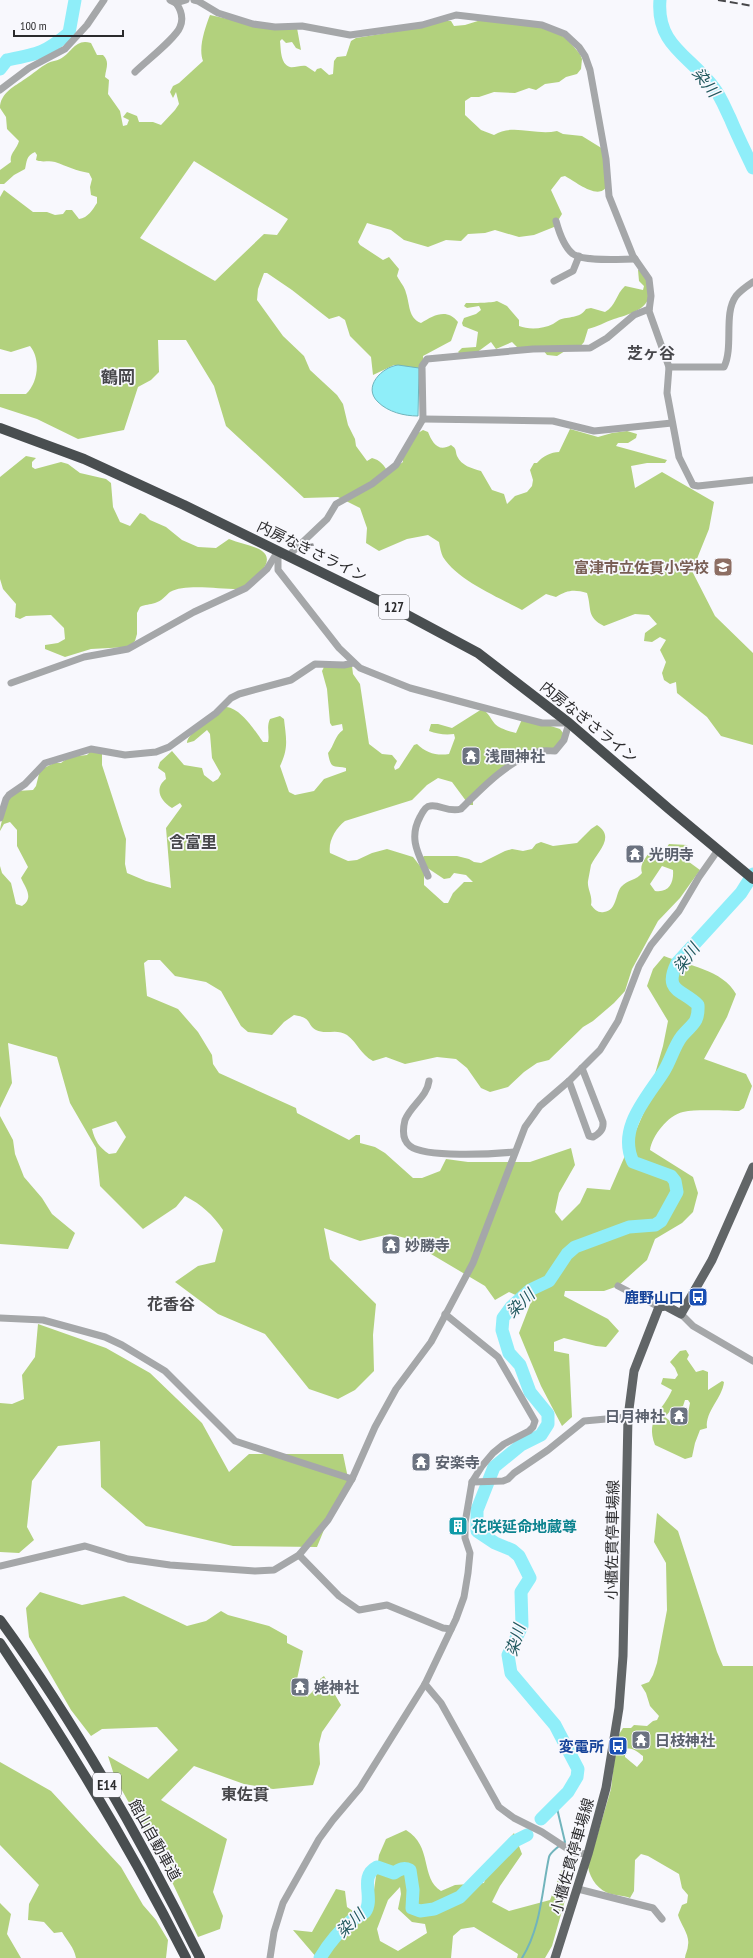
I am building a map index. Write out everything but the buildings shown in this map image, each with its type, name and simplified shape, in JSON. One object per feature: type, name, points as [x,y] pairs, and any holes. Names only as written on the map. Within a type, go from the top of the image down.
[{"type":"highway","name":"内房なぎさライン","points":[[0,428],[84,459],[184,505],[394,608],[478,653],[569,723],[753,879]]},
{"type":"highway","name":"館山自動車道","points":[[0,1620],[39,1676],[116,1800],[200,1958]]},
{"type":"highway","name":"館山自動車道","points":[[0,1643],[90,1783],[186,1958]]},
{"type":"main road","points":[[659,1308],[666,1306],[681,1314],[712,1260],[753,1167]]},
{"type":"main road","name":"小櫃佐貫停車場線","points":[[555,1958],[578,1889],[606,1788],[619,1708],[625,1600],[628,1417],[634,1371],[659,1308]]},
{"type":"street","points":[[0,90],[29,68],[66,49],[87,25],[104,0]]},
{"type":"street","points":[[173,1],[186,0]]},
{"type":"street","points":[[194,0],[218,13],[253,24],[275,27],[302,26],[350,35],[422,25],[456,15],[542,25],[565,34],[579,47],[585,56],[590,70],[606,159],[609,196],[635,259],[649,278],[651,296],[649,309],[669,367],[667,394],[679,457],[693,485],[698,486],[753,480]]},
{"type":"street","points":[[135,72],[165,44],[180,26],[182,17],[180,9],[173,1]]},
{"type":"street","points":[[556,221],[566,245],[573,254],[580,256],[635,259]]},
{"type":"street","points":[[554,281],[573,272],[580,256]]},
{"type":"street","points":[[669,367],[724,367],[728,358],[731,307],[735,297],[753,282]]},
{"type":"street","points":[[288,556],[327,519],[336,504],[372,484],[396,465],[423,419],[422,366],[427,359],[533,349],[590,348],[607,338],[634,315],[649,309]]},
{"type":"street","points":[[423,419],[553,422],[594,431],[672,423]]},
{"type":"street","points":[[278,551],[278,570],[339,648],[353,663],[360,668],[410,688],[542,723],[569,723],[564,740],[555,751],[537,751],[518,760],[502,770],[461,809],[454,811],[431,805],[427,807],[417,821],[415,842],[418,858],[424,865],[428,876]]},
{"type":"street","points":[[11,683],[84,657],[128,650],[194,612],[246,588],[267,569],[278,551]]},
{"type":"street","points":[[0,818],[6,799],[9,795],[25,784],[45,763],[91,749],[125,755],[156,752],[169,748],[216,713],[231,698],[239,694],[291,680],[315,664],[344,665],[353,663]]},
{"type":"street","points":[[0,1566],[85,1546],[128,1559],[178,1566],[255,1571],[274,1570],[299,1555],[328,1520],[352,1479],[375,1427],[396,1388],[431,1342],[444,1314],[473,1263],[514,1152],[525,1127],[540,1106],[569,1081],[600,1050],[618,1021],[639,966],[651,945],[678,911],[718,850]]},
{"type":"street","points":[[569,1081],[589,1136],[592,1137],[602,1131],[604,1127],[582,1068]]},
{"type":"street","points":[[429,1081],[425,1094],[410,1111],[405,1121],[404,1133],[406,1141],[411,1147],[445,1154],[514,1152]]},
{"type":"street","points":[[618,1286],[659,1308]]},
{"type":"street","points":[[270,1958],[274,1932],[283,1903],[319,1839],[360,1788],[425,1684],[460,1609],[468,1573],[470,1553],[466,1538],[465,1523],[474,1482],[482,1466],[493,1453],[504,1444],[529,1431],[533,1427],[535,1421],[498,1357],[444,1314]]},
{"type":"street","points":[[681,1314],[694,1326],[753,1361]]},
{"type":"street","points":[[0,1318],[43,1320],[105,1337],[122,1345],[165,1371],[235,1441],[352,1479]]},
{"type":"street","points":[[474,1482],[503,1481],[548,1450],[584,1421],[628,1417]]},
{"type":"street","points":[[299,1555],[339,1596],[359,1610],[387,1605],[443,1628],[451,1629]]},
{"type":"street","points":[[425,1684],[441,1703],[499,1807],[514,1818],[542,1832],[574,1853],[588,1854]]},
{"type":"street","points":[[578,1889],[653,1908],[662,1919]]},
{"type":"green space","points":[[210,15],[237,21],[297,28],[301,50],[296,48],[292,42],[286,43],[282,39],[280,41],[284,63],[290,67],[306,66],[315,72],[317,69],[321,68],[329,75],[333,74],[334,61],[337,57],[346,56],[351,41],[356,38],[418,28],[445,21],[451,21],[454,26],[465,25],[481,20],[538,26],[556,32],[567,39],[580,54],[582,59],[581,69],[577,74],[566,77],[559,82],[545,84],[536,90],[529,88],[515,93],[494,92],[479,97],[471,97],[465,101],[465,115],[481,130],[494,135],[509,130],[516,130],[541,132],[557,131],[563,134],[582,136],[603,149],[607,186],[603,190],[599,192],[593,191],[581,186],[565,176],[561,177],[551,190],[562,214],[554,227],[534,235],[519,237],[495,230],[485,233],[468,234],[461,241],[446,240],[428,247],[404,240],[391,230],[367,223],[358,242],[360,245],[383,260],[389,257],[399,269],[397,276],[405,289],[410,310],[414,318],[421,323],[436,315],[445,314],[454,318],[458,322],[451,341],[423,356],[423,362],[419,368],[417,369],[394,365],[373,375],[371,357],[350,336],[345,320],[339,316],[329,319],[292,290],[267,273],[264,273],[258,289],[257,300],[283,336],[304,356],[310,370],[337,395],[343,404],[348,425],[355,439],[356,446],[367,461],[372,458],[380,461],[388,472],[403,462],[402,458],[418,433],[423,430],[428,432],[436,445],[442,448],[451,445],[455,449],[461,462],[481,471],[492,490],[504,494],[507,504],[515,496],[527,492],[532,486],[533,480],[530,470],[534,463],[537,463],[547,455],[559,452],[570,429],[598,437],[627,431],[637,434],[636,438],[628,443],[618,443],[616,446],[667,460],[665,463],[647,463],[631,466],[635,488],[662,472],[714,502],[709,529],[692,571],[715,616],[753,653],[753,745],[721,736],[707,717],[677,693],[676,682],[670,684],[664,680],[662,673],[666,662],[660,650],[666,640],[660,637],[652,642],[644,641],[645,633],[657,624],[649,615],[635,614],[604,626],[598,623],[592,616],[587,593],[578,591],[567,592],[556,597],[546,594],[522,610],[479,587],[458,573],[443,557],[439,542],[428,535],[407,539],[379,551],[366,543],[367,528],[360,508],[338,497],[304,498],[226,426],[214,386],[186,340],[158,340],[159,372],[151,380],[138,387],[124,430],[78,439],[37,419],[0,407],[0,394],[26,394],[33,384],[37,371],[37,364],[36,357],[30,346],[11,352],[0,349],[0,197],[4,190],[33,212],[47,212],[55,215],[63,214],[66,210],[72,210],[79,219],[88,215],[97,203],[97,197],[91,195],[90,187],[92,179],[89,173],[55,162],[36,160],[37,155],[35,152],[28,157],[25,169],[14,175],[4,184],[0,184],[0,170],[11,162],[11,156],[19,141],[7,129],[6,117],[0,108],[2,98],[13,87],[42,66],[60,59],[77,44],[86,42],[91,43],[97,55],[103,55],[106,60],[107,65],[105,77],[109,80],[108,94],[120,111],[123,126],[127,125],[129,120],[123,117],[127,112],[137,116],[139,122],[153,122],[161,125],[179,104],[176,92],[173,98],[170,92],[173,86],[179,83],[203,61],[201,50],[204,32]],"holes":[[[194,161],[288,219],[277,235],[264,234],[215,281],[140,238]]]},
{"type":"green space","points":[[641,269],[649,286],[650,294],[648,300],[639,309],[633,312],[588,329],[584,342],[579,348],[565,351],[557,356],[547,355],[543,350],[521,351],[512,342],[496,349],[491,342],[476,353],[460,354],[458,352],[462,348],[476,347],[478,332],[463,326],[462,323],[464,318],[476,314],[481,310],[479,306],[467,308],[464,306],[466,303],[487,303],[497,301],[507,306],[519,320],[519,326],[527,328],[540,328],[554,324],[559,320],[577,316],[586,309],[591,308],[605,312],[612,307],[625,286],[643,290],[644,286],[639,281],[638,270]]},
{"type":"green space","points":[[26,456],[36,458],[32,462],[32,467],[35,469],[61,462],[68,464],[80,473],[106,479],[111,483],[113,507],[120,522],[130,526],[140,513],[145,515],[150,520],[166,527],[182,540],[198,547],[216,548],[229,539],[259,549],[265,554],[267,559],[266,565],[257,576],[242,589],[195,587],[177,589],[170,592],[162,600],[140,607],[137,613],[137,634],[135,641],[128,647],[91,649],[65,657],[45,649],[45,645],[58,643],[65,639],[64,628],[51,615],[26,616],[20,619],[15,617],[16,604],[3,589],[0,579],[0,477]]},
{"type":"green space","points":[[352,666],[353,674],[360,684],[369,744],[382,754],[392,755],[397,761],[394,767],[395,770],[399,768],[414,745],[417,744],[424,750],[432,753],[440,755],[449,754],[455,738],[454,734],[441,734],[429,731],[431,724],[438,724],[452,728],[482,709],[488,714],[493,722],[511,732],[516,733],[523,717],[560,729],[563,733],[560,748],[535,751],[515,760],[473,801],[473,805],[469,805],[452,782],[438,778],[427,785],[412,800],[345,821],[331,839],[330,853],[348,861],[357,860],[372,853],[387,849],[413,857],[424,871],[424,885],[444,903],[448,903],[453,893],[464,882],[473,882],[466,875],[454,873],[450,878],[444,879],[426,867],[422,858],[424,856],[457,856],[481,863],[512,849],[523,851],[532,849],[536,844],[541,842],[553,846],[577,843],[597,825],[605,834],[605,840],[601,850],[591,865],[588,884],[591,905],[600,912],[608,911],[614,905],[621,887],[642,873],[642,864],[651,850],[655,851],[661,858],[667,857],[667,847],[669,844],[687,845],[689,862],[700,870],[680,898],[658,921],[632,969],[625,991],[614,1003],[593,1021],[583,1027],[549,1060],[537,1063],[524,1072],[508,1087],[490,1092],[481,1088],[467,1068],[456,1059],[437,1057],[405,1064],[386,1057],[373,1061],[365,1055],[347,1035],[339,1032],[324,1032],[316,1030],[307,1019],[300,1016],[294,1015],[284,1022],[272,1035],[248,1032],[241,1026],[221,991],[206,982],[175,976],[160,960],[148,960],[144,963],[147,996],[178,1009],[198,1032],[212,1055],[213,1064],[219,1073],[296,1108],[297,1113],[349,1140],[356,1135],[360,1135],[360,1143],[375,1147],[385,1153],[413,1178],[422,1178],[440,1171],[446,1159],[468,1162],[530,1162],[571,1148],[575,1165],[559,1193],[555,1212],[562,1221],[580,1203],[587,1188],[610,1190],[644,1112],[663,1046],[668,1021],[647,986],[653,969],[664,956],[704,969],[722,979],[730,986],[736,994],[727,1017],[704,1059],[746,1074],[752,1086],[744,1108],[739,1111],[703,1110],[683,1112],[677,1114],[666,1122],[657,1133],[651,1144],[650,1150],[693,1177],[698,1193],[693,1212],[682,1223],[655,1239],[647,1260],[618,1286],[604,1291],[565,1291],[564,1296],[608,1319],[619,1331],[606,1347],[564,1338],[554,1342],[554,1351],[569,1354],[572,1417],[562,1426],[541,1386],[519,1333],[531,1302],[509,1292],[495,1300],[485,1286],[409,1239],[390,1234],[360,1241],[324,1228],[330,1259],[376,1304],[373,1335],[374,1371],[355,1390],[338,1399],[309,1389],[265,1334],[218,1314],[175,1282],[198,1266],[215,1262],[223,1230],[215,1219],[202,1206],[185,1196],[176,1207],[143,1229],[100,1186],[96,1148],[70,1103],[57,1057],[8,1043],[12,1083],[0,1108],[0,866],[2,873],[11,883],[16,904],[22,906],[28,900],[28,893],[21,878],[28,867],[17,846],[17,830],[10,822],[4,824],[0,831],[9,798],[17,791],[33,790],[36,786],[40,770],[54,763],[61,763],[69,757],[87,755],[91,751],[102,753],[102,765],[126,839],[125,864],[127,873],[146,881],[171,888],[166,828],[182,806],[180,803],[172,808],[164,802],[160,794],[160,786],[166,779],[165,773],[158,768],[160,762],[172,751],[184,765],[202,768],[204,775],[213,782],[218,779],[221,774],[212,758],[210,734],[207,730],[194,741],[187,743],[188,738],[197,729],[217,716],[226,707],[232,708],[252,726],[263,742],[268,742],[268,725],[270,719],[280,716],[284,719],[286,748],[280,766],[289,792],[295,795],[314,791],[324,779],[346,771],[346,768],[333,766],[329,758],[328,753],[338,735],[343,730],[342,724],[332,726],[330,723],[327,689],[322,671],[324,667]],"holes":[[[662,866],[673,870],[673,879],[667,889],[655,891],[650,884]],[[116,1121],[126,1137],[116,1153],[109,1154],[98,1143],[92,1129]]]},
{"type":"green space","points":[[0,1116],[13,1140],[15,1154],[24,1177],[42,1198],[52,1214],[75,1233],[68,1249],[0,1244]]},
{"type":"green space","points":[[38,1324],[106,1348],[150,1373],[202,1423],[229,1472],[249,1454],[343,1454],[349,1483],[328,1520],[317,1547],[233,1546],[146,1526],[101,1487],[100,1441],[58,1446],[32,1481],[27,1527],[34,1540],[19,1553],[0,1552],[0,1403],[12,1404],[24,1399],[22,1375],[35,1357]]},
{"type":"green space","points":[[686,1350],[689,1355],[687,1359],[696,1372],[703,1370],[708,1372],[708,1390],[722,1381],[724,1382],[723,1388],[711,1410],[707,1422],[707,1428],[700,1430],[692,1457],[685,1459],[655,1445],[652,1436],[652,1428],[656,1415],[672,1390],[661,1384],[663,1378],[675,1379],[678,1375],[670,1362],[680,1351]],"holes":[[[685,1400],[688,1400],[690,1403],[688,1413],[680,1426],[674,1424],[665,1417],[671,1410],[683,1406]]]},
{"type":"green space","points":[[657,1513],[678,1531],[717,1652],[723,1666],[753,1666],[753,1958],[685,1958],[688,1947],[688,1938],[678,1915],[682,1905],[687,1903],[688,1895],[682,1888],[679,1874],[648,1856],[641,1854],[635,1860],[634,1891],[630,1898],[611,1894],[603,1890],[593,1880],[588,1867],[611,1789],[616,1746],[620,1745],[625,1752],[625,1757],[637,1767],[643,1760],[643,1756],[633,1749],[626,1749],[618,1736],[623,1728],[631,1728],[634,1725],[647,1726],[653,1721],[657,1720],[659,1716],[650,1706],[646,1693],[641,1685],[649,1682],[653,1675],[657,1663],[667,1610],[666,1563],[654,1542]]},
{"type":"green space","points":[[40,1592],[82,1605],[124,1596],[187,1626],[206,1621],[221,1611],[228,1615],[269,1626],[287,1636],[287,1643],[303,1651],[296,1684],[307,1697],[316,1688],[318,1690],[321,1688],[320,1679],[324,1676],[341,1705],[322,1732],[319,1744],[320,1764],[313,1785],[273,1789],[244,1784],[194,1766],[161,1800],[227,1839],[213,1892],[223,1916],[220,1929],[198,1937],[164,1865],[115,1778],[108,1756],[148,1779],[178,1750],[157,1727],[102,1729],[91,1736],[71,1710],[29,1637],[26,1608]]},
{"type":"green space","points":[[0,1762],[51,1791],[121,1867],[143,1905],[156,1920],[168,1940],[166,1958],[76,1958],[72,1947],[62,1932],[54,1933],[44,1922],[28,1920],[29,1904],[39,1885],[0,1845]]},
{"type":"green space","points":[[406,1830],[414,1837],[420,1844],[430,1878],[441,1891],[455,1885],[484,1883],[491,1859],[514,1833],[522,1854],[500,1886],[492,1902],[509,1911],[550,1900],[563,1867],[571,1879],[552,1946],[545,1958],[517,1958],[518,1954],[474,1927],[461,1929],[453,1936],[451,1958],[317,1958],[293,1930],[312,1932],[336,1889],[345,1891],[347,1907],[365,1919],[371,1911],[379,1855],[386,1839]],"holes":[[[400,1887],[401,1894],[398,1909],[412,1922],[425,1924],[427,1933],[398,1951],[380,1941],[377,1929],[388,1900]]]},
{"type":"green space","points":[[0,1903],[11,1914],[7,1934],[21,1958],[0,1958]]},
{"type":"water","points":[[398,365],[419,368],[418,416],[391,411],[378,402],[374,396],[372,390],[376,379],[386,370]]},
{"type":"waterway","points":[[0,69],[7,60],[41,52],[54,45],[69,33],[75,0]]},
{"type":"waterway","name":"染川","points":[[660,0],[660,16],[669,40],[705,77],[716,91],[753,168]]},
{"type":"waterway","name":"染川","points":[[541,1819],[568,1792],[577,1777],[578,1769],[555,1725],[511,1673],[508,1655],[522,1626],[521,1592],[530,1578],[519,1556],[512,1550],[495,1543],[477,1531],[477,1510],[494,1467],[521,1445],[541,1435],[548,1424],[548,1414],[530,1392],[520,1365],[509,1353],[502,1330],[503,1318],[511,1307],[530,1290],[549,1281],[567,1254],[575,1247],[629,1227],[655,1225],[661,1221],[677,1192],[675,1181],[671,1176],[633,1162],[629,1149],[631,1125],[636,1114],[664,1071],[679,1040],[696,1020],[698,1005],[676,989],[673,985],[673,972],[677,963],[741,893],[753,874]]},
{"type":"waterway","points":[[556,1804],[565,1842],[563,1843]]},
{"type":"waterway","name":"染川","points":[[320,1958],[343,1928],[365,1912],[368,1906],[367,1882],[371,1871],[377,1867],[394,1873],[402,1869],[410,1870],[413,1890],[412,1908],[420,1911],[434,1909],[460,1897],[515,1841],[527,1835]]},
{"type":"waterway","points":[[522,1958],[537,1922],[549,1857],[559,1846]]},
{"type":"railway","points":[[718,0],[753,6]]},
{"type":"place","name":"富津市立佐貫小学校","points":[[723,567]]},
{"type":"place","name":"浅間神社","points":[[471,756]]},
{"type":"place","name":"光明寺","points":[[635,854]]},
{"type":"place","name":"妙勝寺","points":[[391,1245]]},
{"type":"place","name":"鹿野山口","points":[[698,1297]]},
{"type":"place","name":"日月神社","points":[[679,1416]]},
{"type":"place","name":"安楽寺","points":[[421,1462]]},
{"type":"place","name":"花咲延命地蔵尊","points":[[458,1526]]},
{"type":"place","name":"姥神社","points":[[300,1687]]},
{"type":"place","name":"日枝神社","points":[[641,1740]]},
{"type":"place","name":"変電所","points":[[618,1746]]},
{"type":"district","name":"芝ヶ谷","points":[[651,353]]},
{"type":"district","name":"鶴岡","points":[[118,377]]},
{"type":"district","name":"含富里","points":[[193,842]]},
{"type":"district","name":"花香谷","points":[[171,1304]]},
{"type":"district","name":"東佐貫","points":[[245,1794]]}]
